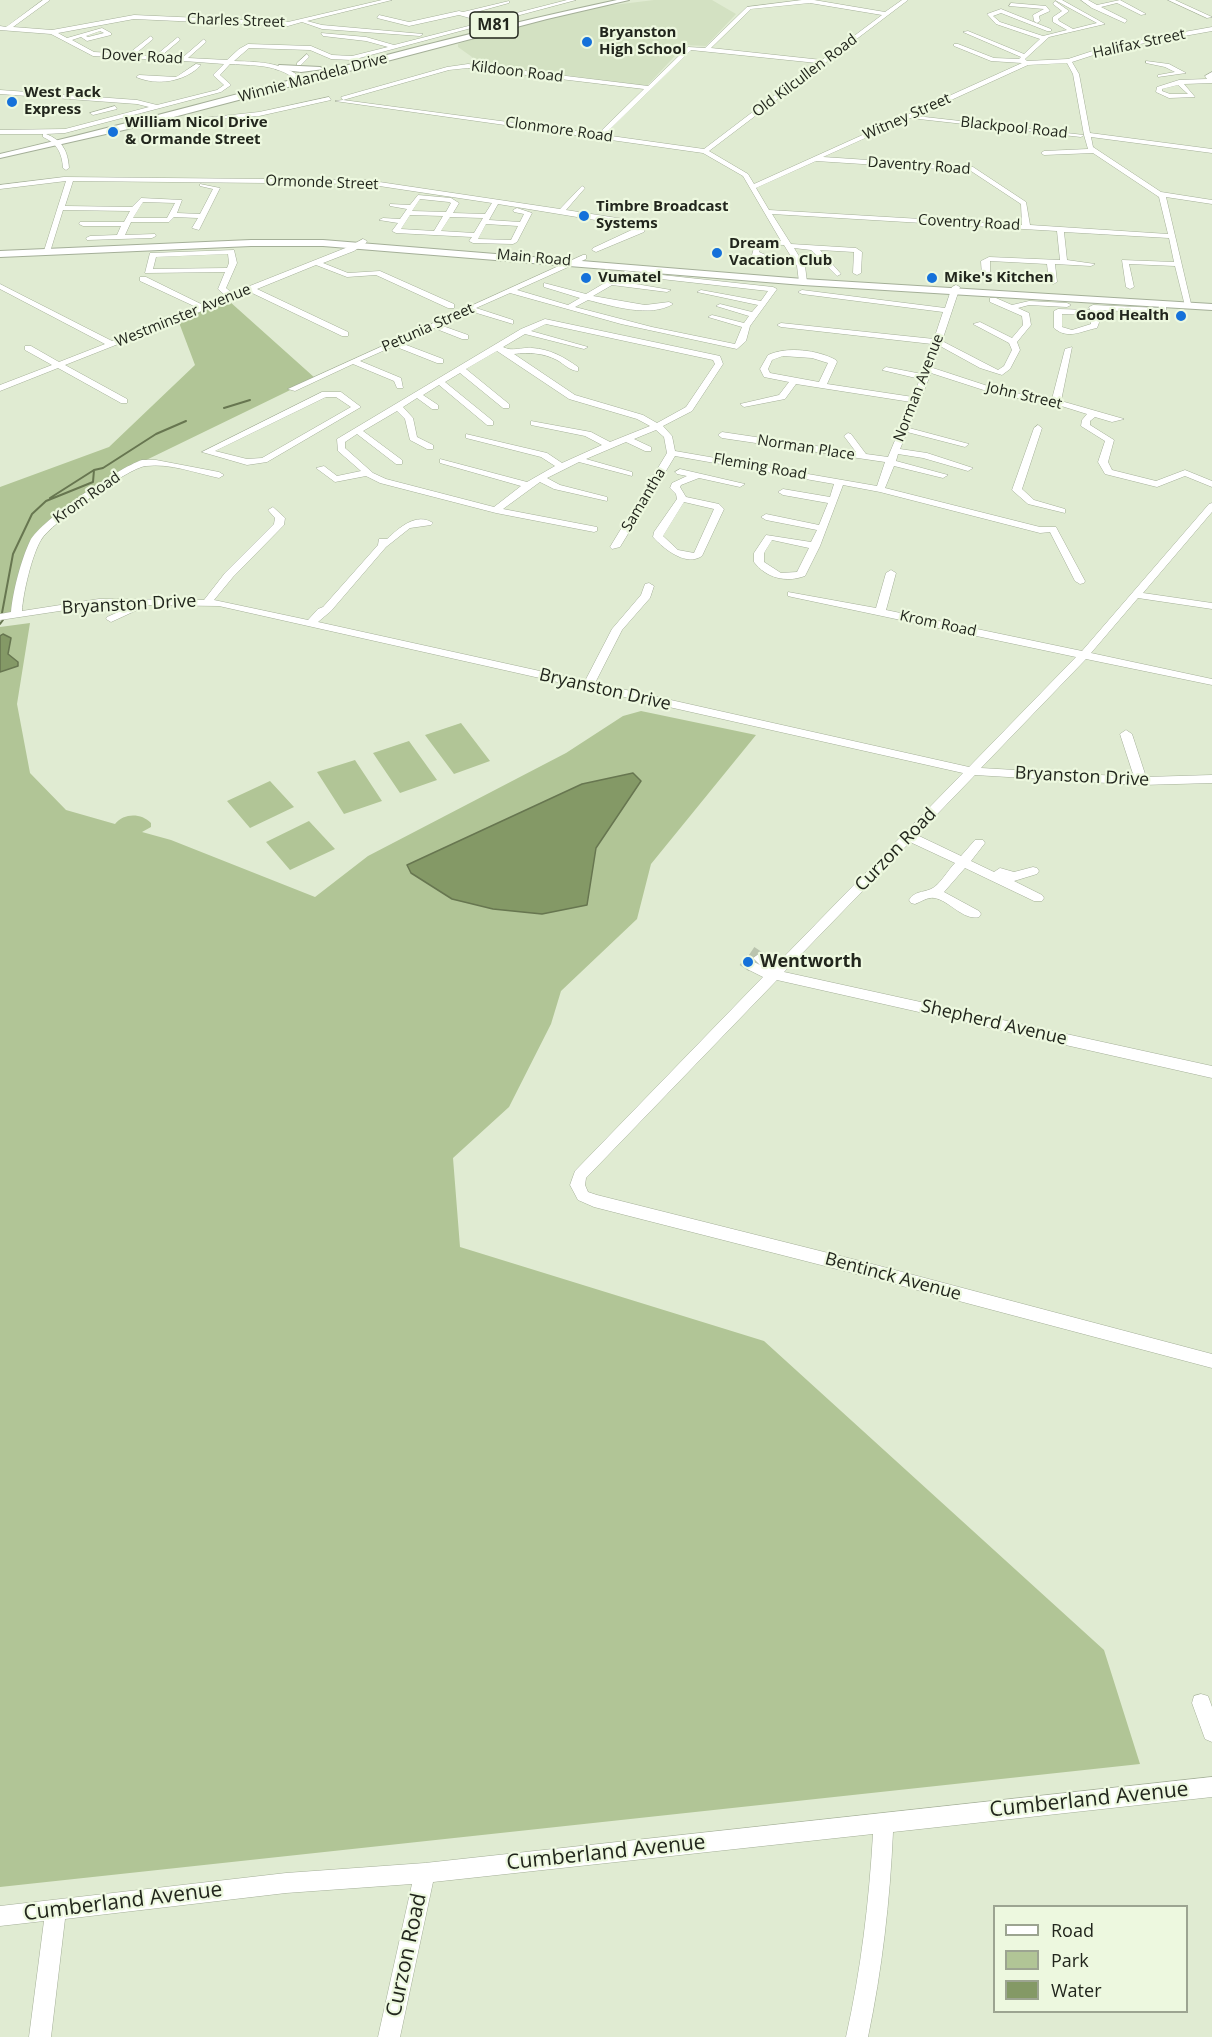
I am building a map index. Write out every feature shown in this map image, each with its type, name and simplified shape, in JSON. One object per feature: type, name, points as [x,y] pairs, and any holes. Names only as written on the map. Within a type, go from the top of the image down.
[{"type":"main road","name":"Winnie Mandela Drive","points":[[52,140],[286,85],[329,64],[608,0]]},
{"type":"main road","name":"Winnie Mandela Drive","points":[[0,154],[262,86],[299,80],[546,17],[626,0]]},
{"type":"main road","points":[[286,85],[299,80],[306,70],[329,64]]},
{"type":"main road","name":"Main Road","points":[[47,250],[263,238],[362,243],[803,279],[1162,304],[1212,302]]},
{"type":"main road","name":"Main Road","points":[[0,252],[251,243],[339,248],[362,243]]},
{"type":"main road","name":"Main Road","points":[[955,290],[1188,303],[1212,307]]},
{"type":"street","points":[[0,34],[47,0]]},
{"type":"street","points":[[302,21],[389,0]]},
{"type":"street","points":[[0,132],[37,134],[70,129],[224,90],[228,84],[216,75],[245,47],[314,48],[331,57],[343,58],[573,0]]},
{"type":"street","name":"Old Kilcullen Road","points":[[710,150],[904,0]]},
{"type":"street","points":[[1051,0],[1066,11],[1055,18],[1056,22],[1073,30]]},
{"type":"street","points":[[1048,30],[1001,11],[989,15],[998,23],[1043,38],[1102,24],[1058,0]]},
{"type":"street","points":[[1084,0],[1125,21]]},
{"type":"street","points":[[1076,9],[1117,0],[1143,14]]},
{"type":"street","points":[[1171,0],[1209,17]]},
{"type":"street","points":[[1180,3],[1190,0]]},
{"type":"street","points":[[708,48],[751,7],[808,1],[885,14]]},
{"type":"street","points":[[381,2],[394,9]]},
{"type":"street","points":[[419,23],[447,28],[465,23],[469,15],[478,8],[507,2]]},
{"type":"street","points":[[1011,5],[1032,3],[1047,9],[1037,15],[1037,21]]},
{"type":"street","points":[[478,8],[493,19]]},
{"type":"street","points":[[370,11],[381,10]]},
{"type":"street","points":[[866,12],[879,19]]},
{"type":"street","points":[[379,17],[404,24],[469,15],[493,19]]},
{"type":"street","name":"Charles Street","points":[[52,32],[134,17],[276,24],[302,21],[322,27],[420,34]]},
{"type":"street","points":[[267,34],[276,24]]},
{"type":"street","name":"Dover Road","points":[[0,28],[52,32],[86,53],[228,63],[299,80]]},
{"type":"street","points":[[67,40],[87,39],[86,33],[100,28],[111,36]]},
{"type":"street","name":"Halifax Street","points":[[1093,151],[1084,135],[1076,74],[1069,61],[1108,48],[1212,29]]},
{"type":"street","points":[[366,39],[373,32]]},
{"type":"street","points":[[966,32],[1025,60]]},
{"type":"street","points":[[315,34],[339,41],[366,39],[391,47]]},
{"type":"street","points":[[380,43],[391,37]]},
{"type":"street","points":[[128,57],[151,38]]},
{"type":"street","name":"Witney Street","points":[[752,187],[910,117],[1025,60],[1043,38]]},
{"type":"street","points":[[156,58],[178,39]]},
{"type":"street","points":[[158,78],[204,41]]},
{"type":"street","points":[[318,46],[328,45]]},
{"type":"street","points":[[956,45],[993,60],[1069,61]]},
{"type":"street","points":[[601,135],[648,88],[662,79],[689,49],[708,48],[822,62]]},
{"type":"street","points":[[253,61],[264,51],[279,49],[329,64]]},
{"type":"street","points":[[299,64],[307,56]]},
{"type":"street","points":[[169,69],[175,59]]},
{"type":"street","points":[[1149,62],[1167,65],[1180,73]]},
{"type":"street","name":"Kildoon Road","points":[[352,98],[449,68],[468,66],[648,88]]},
{"type":"street","points":[[139,77],[170,79],[186,77],[196,67],[169,69]]},
{"type":"street","points":[[1160,76],[1180,73],[1212,74]]},
{"type":"street","points":[[1212,74],[1208,76],[1212,81]]},
{"type":"street","points":[[170,79],[189,89]]},
{"type":"street","name":"Clonmore Road","points":[[299,80],[336,99],[352,98],[710,150]]},
{"type":"street","points":[[1179,82],[1193,96],[1177,97],[1159,92],[1159,88],[1179,82],[1212,81]]},
{"type":"street","points":[[57,96],[63,90]]},
{"type":"street","points":[[0,93],[137,102],[156,107]]},
{"type":"street","points":[[206,118],[259,114],[336,99]]},
{"type":"street","points":[[105,121],[94,109],[116,108]]},
{"type":"street","name":"Blackpool Road","points":[[910,117],[1012,126],[1212,150]]},
{"type":"street","points":[[37,134],[52,140],[70,179],[47,250]]},
{"type":"street","points":[[710,150],[742,171],[801,266],[803,279]]},
{"type":"street","points":[[1044,153],[1093,151],[1161,194],[1212,202]]},
{"type":"street","name":"Daventry Road","points":[[815,159],[976,170],[1024,203],[1026,226]]},
{"type":"street","name":"Ormonde Street","points":[[0,187],[70,179],[361,182],[642,226],[641,230],[596,250]]},
{"type":"street","points":[[152,185],[217,187],[196,228]]},
{"type":"street","points":[[163,200],[172,185]]},
{"type":"street","points":[[561,212],[582,188]]},
{"type":"street","points":[[1161,194],[1188,303]]},
{"type":"street","points":[[436,233],[455,203],[448,198],[418,197],[401,221],[397,232],[476,235]]},
{"type":"street","points":[[91,205],[82,227],[128,222],[166,221],[173,215],[180,201],[141,200],[135,209],[128,222],[120,237]]},
{"type":"street","points":[[487,217],[507,206],[528,212],[511,243],[473,241],[476,235],[496,202]]},
{"type":"street","points":[[60,209],[91,205],[135,209]]},
{"type":"street","points":[[392,205],[410,210],[487,217],[522,224]]},
{"type":"street","name":"Coventry Road","points":[[766,212],[1172,236]]},
{"type":"street","points":[[173,215],[202,216]]},
{"type":"street","points":[[383,220],[401,221]]},
{"type":"street","points":[[1059,229],[1064,262]]},
{"type":"street","points":[[90,238],[152,236]]},
{"type":"street","points":[[774,262],[755,253],[759,242],[856,250],[858,252],[857,273]]},
{"type":"street","points":[[813,247],[837,274]]},
{"type":"street","name":"Westminster Avenue","points":[[0,388],[204,308],[228,294],[251,289],[317,263],[339,248]]},
{"type":"street","points":[[1156,251],[1158,263]]},
{"type":"street","points":[[227,274],[148,271],[153,255],[231,252],[233,259],[227,274],[222,286],[228,294]]},
{"type":"street","points":[[986,276],[985,261],[989,259],[1091,264]]},
{"type":"street","name":"Petunia Street","points":[[309,400],[292,389],[580,260]]},
{"type":"street","points":[[1051,261],[1053,282]]},
{"type":"street","points":[[1130,287],[1125,262],[1179,263]]},
{"type":"street","points":[[317,263],[348,275],[376,273],[451,306]]},
{"type":"street","points":[[512,291],[569,308],[735,347],[740,346],[746,326],[772,289],[627,273],[569,308]]},
{"type":"street","points":[[143,279],[204,308]]},
{"type":"street","points":[[610,282],[668,290]]},
{"type":"street","points":[[547,285],[583,298],[657,309],[669,304]]},
{"type":"street","points":[[0,286],[112,344]]},
{"type":"street","points":[[251,289],[345,334]]},
{"type":"street","name":"Norman Avenue","points":[[880,489],[927,373],[955,290]]},
{"type":"street","points":[[701,292],[733,296],[761,303]]},
{"type":"street","points":[[802,292],[858,300],[871,298],[905,301],[949,311]]},
{"type":"street","points":[[993,300],[1025,314],[1027,318],[1026,328],[1013,342]]},
{"type":"street","points":[[1011,308],[1029,303],[1094,310]]},
{"type":"street","points":[[1094,310],[1095,325],[1085,328],[1082,332],[1064,332],[1058,328],[1058,311],[1094,310],[1164,311],[1162,304]]},
{"type":"street","points":[[720,306],[753,315]]},
{"type":"street","points":[[471,309],[510,322]]},
{"type":"street","points":[[712,317],[746,326]]},
{"type":"street","points":[[496,510],[526,485],[689,409],[719,364],[717,358],[554,321],[541,322],[342,438],[339,445],[367,473],[388,483],[496,510],[594,529]]},
{"type":"street","points":[[781,325],[937,342],[954,348],[972,360],[1000,373],[1016,350],[1013,342],[977,324]]},
{"type":"street","points":[[434,325],[465,337]]},
{"type":"street","points":[[524,331],[584,347]]},
{"type":"street","points":[[394,343],[440,361]]},
{"type":"street","points":[[497,347],[574,398],[633,415],[656,426],[668,436],[672,453]]},
{"type":"street","points":[[28,348],[124,401]]},
{"type":"street","points":[[508,353],[525,349],[542,351],[558,356],[574,369]]},
{"type":"street","points":[[1056,402],[1069,349]]},
{"type":"street","points":[[822,386],[831,368],[831,359],[780,353],[771,357],[764,369],[765,374],[794,381],[822,386],[916,400]]},
{"type":"street","points":[[353,361],[398,380],[400,386]]},
{"type":"street","points":[[461,369],[506,406]]},
{"type":"street","name":"John Street","points":[[886,370],[927,373],[1002,393],[1056,402],[1094,414],[1120,419]]},
{"type":"street","points":[[744,404],[782,397],[794,381]]},
{"type":"street","points":[[440,382],[490,423]]},
{"type":"street","points":[[335,393],[357,407],[264,460],[247,462],[207,452],[309,400],[335,393]]},
{"type":"street","points":[[418,395],[435,407]]},
{"type":"street","points":[[397,406],[409,418],[413,438],[430,447]]},
{"type":"street","points":[[1094,414],[1086,420],[1085,426],[1110,440],[1103,457],[1103,468],[1108,472],[1157,484],[1185,473],[1212,484]]},
{"type":"street","points":[[534,423],[588,434],[608,445]]},
{"type":"street","points":[[1038,428],[1017,490],[1033,503],[1062,506],[1059,527],[1053,530],[1080,581]]},
{"type":"street","points":[[904,429],[965,444]]},
{"type":"street","points":[[357,430],[399,462]]},
{"type":"street","name":"Norman Place","points":[[722,435],[891,458]]},
{"type":"street","points":[[469,436],[544,455],[562,467]]},
{"type":"street","points":[[848,436],[864,456]]},
{"type":"street","points":[[625,438],[648,449]]},
{"type":"street","name":"Fleming Road","points":[[672,453],[880,489],[1041,531],[1053,530]]},
{"type":"street","name":"Samantha","points":[[615,547],[672,453]]},
{"type":"street","points":[[891,458],[924,455],[968,468]]},
{"type":"street","points":[[891,458],[943,475]]},
{"type":"street","points":[[578,459],[629,474]]},
{"type":"street","points":[[443,461],[526,485]]},
{"type":"street","name":"Krom Road","points":[[16,615],[18,595],[35,541],[51,523],[78,502],[127,470],[142,463],[156,463],[219,475]]},
{"type":"street","points":[[321,468],[335,479],[367,473]]},
{"type":"street","points":[[680,472],[740,484]]},
{"type":"street","points":[[675,488],[681,480],[699,476]]},
{"type":"street","points":[[540,478],[557,487],[604,499]]},
{"type":"street","points":[[815,546],[769,537],[759,553],[759,562],[770,572],[798,576],[815,546],[840,481]]},
{"type":"street","points":[[653,483],[675,488],[681,493],[681,499],[658,537],[675,553],[695,557],[710,532],[719,509],[716,506],[681,499]]},
{"type":"street","points":[[783,492],[834,501]]},
{"type":"street","name":"Curzon Road","points":[[578,1189],[580,1175],[1085,654],[1212,506]]},
{"type":"street","points":[[204,601],[279,525],[276,513]]},
{"type":"street","points":[[766,517],[822,528]]},
{"type":"street","points":[[314,625],[329,613],[327,609],[386,542],[407,525],[428,523]]},
{"type":"street","points":[[386,542],[395,526]]},
{"type":"street","points":[[880,612],[891,573]]},
{"type":"street","points":[[588,686],[617,628],[646,596],[650,586]]},
{"type":"street","name":"Krom Road","points":[[792,594],[1212,682]]},
{"type":"street","points":[[1136,595],[1212,606]]},
{"type":"street","points":[[111,619],[133,608],[162,601]]},
{"type":"street","name":"Bryanston Drive","points":[[0,617],[86,603],[204,601],[972,771],[1141,781],[1212,779]]},
{"type":"street","points":[[1126,734],[1141,781]]},
{"type":"street","points":[[909,836],[1013,877],[1033,871]]},
{"type":"street","points":[[936,893],[979,843]]},
{"type":"street","points":[[966,860],[1038,898]]},
{"type":"street","points":[[915,900],[922,895],[936,893],[975,914]]},
{"type":"street","name":"Shepherd Avenue","points":[[756,962],[763,972],[1212,1072]]},
{"type":"street","name":"Bentinck Avenue","points":[[578,1189],[594,1201],[872,1271],[1212,1361]]},
{"type":"street","points":[[1201,1703],[1212,1732]]},
{"type":"street","name":"Cumberland Avenue","points":[[0,1916],[286,1883],[425,1873],[1212,1787]]},
{"type":"street","points":[[857,2037],[868,1987],[881,1870],[883,1824]]},
{"type":"street","name":"Curzon Road","points":[[389,2037],[425,1873]]},
{"type":"street","points":[[40,2037],[56,1910]]},
{"type":"shaded area","name":"Bryanston High School","points":[[654,0],[712,0],[736,14],[706,46],[685,45],[647,86],[475,63],[472,57],[458,47],[458,44],[470,40],[589,8]]},
{"type":"green space","points":[[229,301],[315,378],[138,464],[37,538],[16,613],[0,616],[0,487],[109,447],[195,365],[178,320]]},
{"type":"green space","points":[[30,623],[17,704],[30,773],[66,810],[115,824],[128,816],[142,817],[151,823],[151,827],[142,832],[171,840],[315,897],[368,856],[566,753],[623,716],[641,711],[756,735],[651,864],[637,919],[561,991],[551,1024],[509,1107],[453,1158],[460,1247],[764,1341],[1104,1650],[1140,1764],[0,1887],[0,627]]},
{"type":"green space","points":[[461,723],[490,761],[454,774],[425,735]]},
{"type":"green space","points":[[409,741],[437,780],[400,793],[373,753]]},
{"type":"green space","points":[[355,760],[382,801],[344,814],[317,772]]},
{"type":"green space","points":[[270,781],[294,807],[250,828],[227,801]]},
{"type":"green space","points":[[309,821],[335,849],[290,870],[266,842]]},
{"type":"water","points":[[3,634],[11,638],[8,654],[18,662],[18,666],[0,672],[0,636]]},
{"type":"water","points":[[633,773],[641,781],[596,848],[587,905],[542,914],[493,909],[452,899],[411,873],[407,865],[582,784]]},
{"type":"waterway","points":[[224,408],[250,400]]},
{"type":"waterway","points":[[94,470],[103,468],[156,434],[186,421]]},
{"type":"waterway","points":[[2,613],[13,554],[32,514],[46,501],[93,482],[94,470]]},
{"type":"waterway","points":[[50,498],[94,470]]},
{"type":"waterway","points":[[0,624],[3,620]]},
{"type":"tunnel","points":[[751,952],[760,958]]},
{"type":"tunnel","points":[[743,960],[752,966]]},
{"type":"place","name":"Bryanston High School","points":[[587,42]]},
{"type":"place","name":"West Pack Express","points":[[12,102]]},
{"type":"place","name":"William Nicol Drive & Ormande Street","points":[[113,132]]},
{"type":"place","name":"Timbre Broadcast Systems","points":[[584,216]]},
{"type":"place","name":"Dream Vacation Club","points":[[717,253]]},
{"type":"place","name":"Vumatel","points":[[586,278]]},
{"type":"place","name":"Mike's Kitchen","points":[[932,278]]},
{"type":"place","name":"Good Health","points":[[1181,316]]},
{"type":"place","name":"Wentworth","points":[[748,962]]}]
